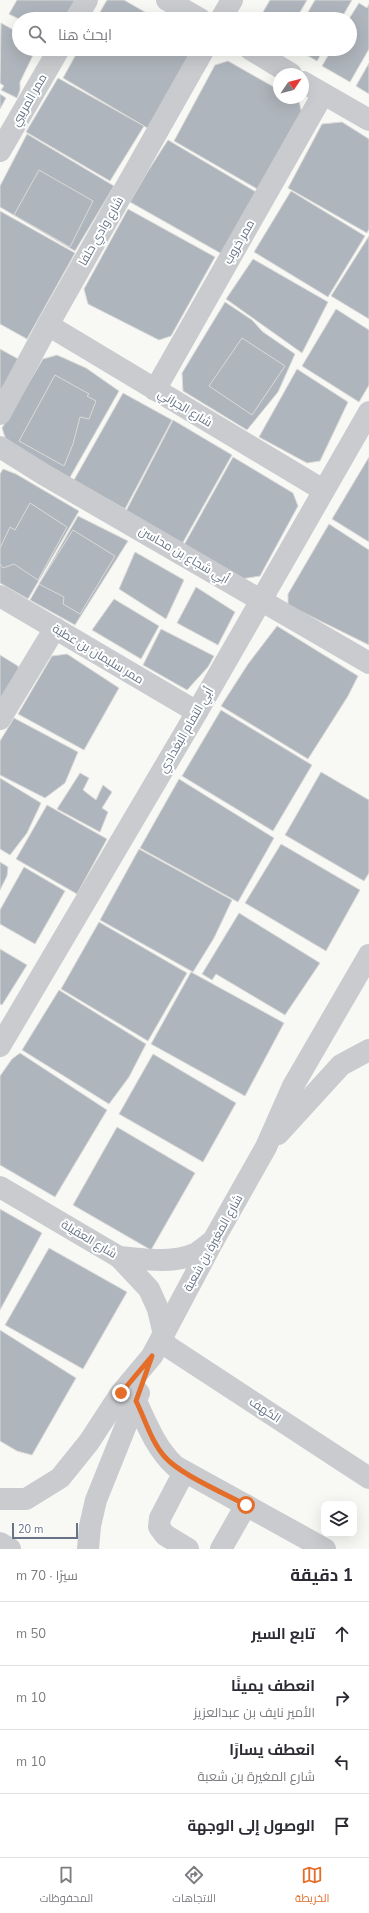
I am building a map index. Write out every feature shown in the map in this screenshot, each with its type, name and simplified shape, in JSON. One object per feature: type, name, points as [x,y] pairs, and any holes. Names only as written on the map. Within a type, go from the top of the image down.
[{"type":"street","points":[[80,12],[87,0]]},
{"type":"street","points":[[167,0],[188,12]]},
{"type":"street","points":[[225,12],[232,0]]},
{"type":"street","name":"ممر المريبي","points":[[0,151],[55,56]]},
{"type":"street","name":"شارع وادي حلفا","points":[[0,414],[48,325],[200,56]]},
{"type":"street","points":[[261,56],[281,68]]},
{"type":"street","points":[[309,86],[369,120]]},
{"type":"street","name":"ممر خروب","points":[[155,390],[323,94]]},
{"type":"street","name":"شارع الجراني","points":[[48,325],[323,490]]},
{"type":"street","name":"أبي التمام البغدادي","points":[[0,1046],[197,712],[369,412]]},
{"type":"street","name":"أبي شجاع بن محاسن","points":[[0,447],[43,474],[369,663]]},
{"type":"street","name":"ممر سليمان بن عطية","points":[[0,596],[197,712]]},
{"type":"street","points":[[0,719],[55,628]]},
{"type":"street","name":"شارع المغيرة بن شعبة","points":[[10,1499],[32,1496],[60,1478],[89,1442],[121,1393],[159,1344],[213,1241],[266,1148],[293,1086],[369,955]]},
{"type":"street","points":[[266,1148],[341,1065],[369,1050]]},
{"type":"street","name":"شارع العقيلة","points":[[0,1187],[120,1257],[150,1289],[158,1309],[159,1344]]},
{"type":"street","points":[[120,1257],[163,1260],[182,1258],[196,1253],[213,1241]]},
{"type":"street","points":[[88,1549],[90,1526],[96,1500],[159,1344]]},
{"type":"street","name":"الكهف","points":[[159,1344],[369,1478]]},
{"type":"street","points":[[136,1401],[160,1450],[175,1466],[318,1547]]},
{"type":"street","points":[[184,1472],[160,1518],[159,1527],[165,1536],[188,1549]]},
{"type":"street","points":[[221,1549],[246,1505]]},
{"type":"street","points":[[0,1543],[10,1549]]},
{"type":"building","points":[[17,0],[75,0],[68,12],[12,12],[12,16],[9,14]]},
{"type":"building","points":[[107,0],[124,0],[145,12],[100,12]]},
{"type":"building","points":[[270,0],[307,0],[300,12],[263,12]]},
{"type":"building","points":[[315,0],[352,0],[345,12],[308,12]]},
{"type":"building","points":[[359,3],[367,8],[369,4],[369,49],[350,82],[322,66],[328,56],[357,56],[357,12],[353,12]]},
{"type":"building","points":[[1,23],[12,29],[12,56],[33,56],[20,82],[20,90],[17,98],[1,90],[4,86],[0,83]]},
{"type":"building","points":[[75,56],[188,56],[149,129],[63,78]]},
{"type":"building","points":[[308,56],[320,56],[317,61]]},
{"type":"building","points":[[228,61],[273,87],[273,104],[300,104],[302,114],[259,190],[174,141],[215,65]]},
{"type":"building","points":[[369,63],[369,94],[356,86]]},
{"type":"building","points":[[58,78],[144,126],[110,181],[26,132]]},
{"type":"building","points":[[0,94],[6,98],[0,109]]},
{"type":"building","points":[[342,122],[369,139],[369,229],[367,233],[288,188],[322,124]]},
{"type":"building","points":[[27,134],[114,186],[75,251],[0,207],[0,186]]},
{"type":"building","points":[[168,140],[256,192],[222,254],[130,202]]},
{"type":"building","points":[[39,170],[93,201],[70,247],[14,215]]},
{"type":"building","points":[[291,191],[365,236],[328,297],[254,252]]},
{"type":"building","points":[[128,209],[215,257],[171,336],[159,340],[88,304],[84,289]]},
{"type":"building","points":[[0,211],[75,253],[27,339],[0,324]]},
{"type":"building","points":[[369,236],[369,319],[331,296]]},
{"type":"building","points":[[253,259],[328,302],[302,353],[226,299]]},
{"type":"building","points":[[225,302],[252,320],[263,332],[295,354],[278,392],[247,430],[183,391],[182,373]]},
{"type":"building","points":[[336,309],[369,330],[369,385],[359,402],[302,366]]},
{"type":"building","points":[[242,338],[285,366],[252,415],[209,386]]},
{"type":"building","points":[[0,349],[20,360],[0,391]]},
{"type":"building","points":[[57,355],[86,368],[119,391],[69,479],[7,443],[2,428],[43,359]]},
{"type":"building","points":[[297,369],[348,402],[320,461],[307,463],[259,437]]},
{"type":"building","points":[[55,375],[89,394],[87,396],[96,401],[89,419],[80,417],[73,444],[64,466],[19,441]]},
{"type":"building","points":[[123,393],[172,420],[125,509],[74,480]]},
{"type":"building","points":[[173,420],[232,455],[182,544],[126,511]]},
{"type":"building","points":[[233,457],[293,493],[298,506],[260,576],[241,579],[184,545]]},
{"type":"building","points":[[369,457],[369,542],[332,519]]},
{"type":"building","points":[[3,469],[16,474],[79,511],[28,599],[0,583],[0,474]]},
{"type":"building","points":[[30,503],[67,527],[38,580],[14,564],[3,568],[0,564],[0,548],[10,527],[15,530]]},
{"type":"building","points":[[78,516],[128,541],[75,625],[30,600]]},
{"type":"building","points":[[329,524],[369,550],[369,645],[288,605],[288,594]]},
{"type":"building","points":[[73,530],[115,556],[80,614],[63,604],[64,597],[39,584]]},
{"type":"building","points":[[135,552],[184,580],[166,619],[119,589]]},
{"type":"building","points":[[196,587],[235,612],[218,645],[177,623]]},
{"type":"building","points":[[114,599],[159,626],[141,659],[92,630]]},
{"type":"building","points":[[277,626],[358,676],[348,696],[308,759],[221,706],[248,664]]},
{"type":"building","points":[[161,629],[214,656],[208,667],[187,690],[143,665]]},
{"type":"building","points":[[67,654],[119,688],[84,750],[18,714],[52,656]]},
{"type":"building","points":[[0,655],[18,666],[20,674],[0,709]]},
{"type":"building","points":[[221,710],[312,765],[273,831],[182,776]]},
{"type":"building","points":[[14,718],[78,752],[65,783],[45,798],[0,775],[0,741]]},
{"type":"building","points":[[321,772],[369,800],[369,873],[364,881],[285,835]]},
{"type":"building","points":[[80,773],[89,778],[83,790],[96,800],[103,785],[112,792],[102,808],[108,812],[100,832],[57,809]]},
{"type":"building","points":[[0,778],[41,803],[27,833],[10,855],[0,849]]},
{"type":"building","points":[[179,779],[274,838],[238,902],[140,848]]},
{"type":"building","points":[[47,805],[107,839],[77,894],[16,859]]},
{"type":"building","points":[[281,844],[360,890],[326,951],[245,903]]},
{"type":"building","points":[[139,849],[232,900],[214,938],[193,972],[100,920]]},
{"type":"building","points":[[0,862],[8,867],[7,876],[0,890]]},
{"type":"building","points":[[24,867],[65,891],[35,944],[0,924],[0,910]]},
{"type":"building","points":[[239,913],[320,963],[285,1015],[216,974],[212,980],[202,974]]},
{"type":"building","points":[[99,922],[187,973],[148,1041],[61,989]]},
{"type":"building","points":[[0,949],[27,965],[2,1005],[0,1004]]},
{"type":"building","points":[[191,972],[284,1023],[245,1096],[151,1044]]},
{"type":"building","points":[[59,990],[146,1044],[129,1077],[109,1104],[22,1050]]},
{"type":"building","points":[[20,1053],[107,1110],[55,1197],[0,1165],[0,1076],[12,1059]]},
{"type":"building","points":[[153,1054],[236,1103],[203,1162],[119,1114]]},
{"type":"building","points":[[117,1127],[195,1173],[151,1250],[73,1205]]},
{"type":"building","points":[[0,1209],[42,1233],[0,1310]]},
{"type":"building","points":[[49,1248],[127,1292],[83,1369],[5,1325]]},
{"type":"building","points":[[0,1330],[76,1378],[32,1455],[17,1451],[0,1441]]},
{"type":"route","points":[[121,1393],[152,1356],[136,1401],[157,1445],[164,1456],[175,1466],[246,1505]]}]
